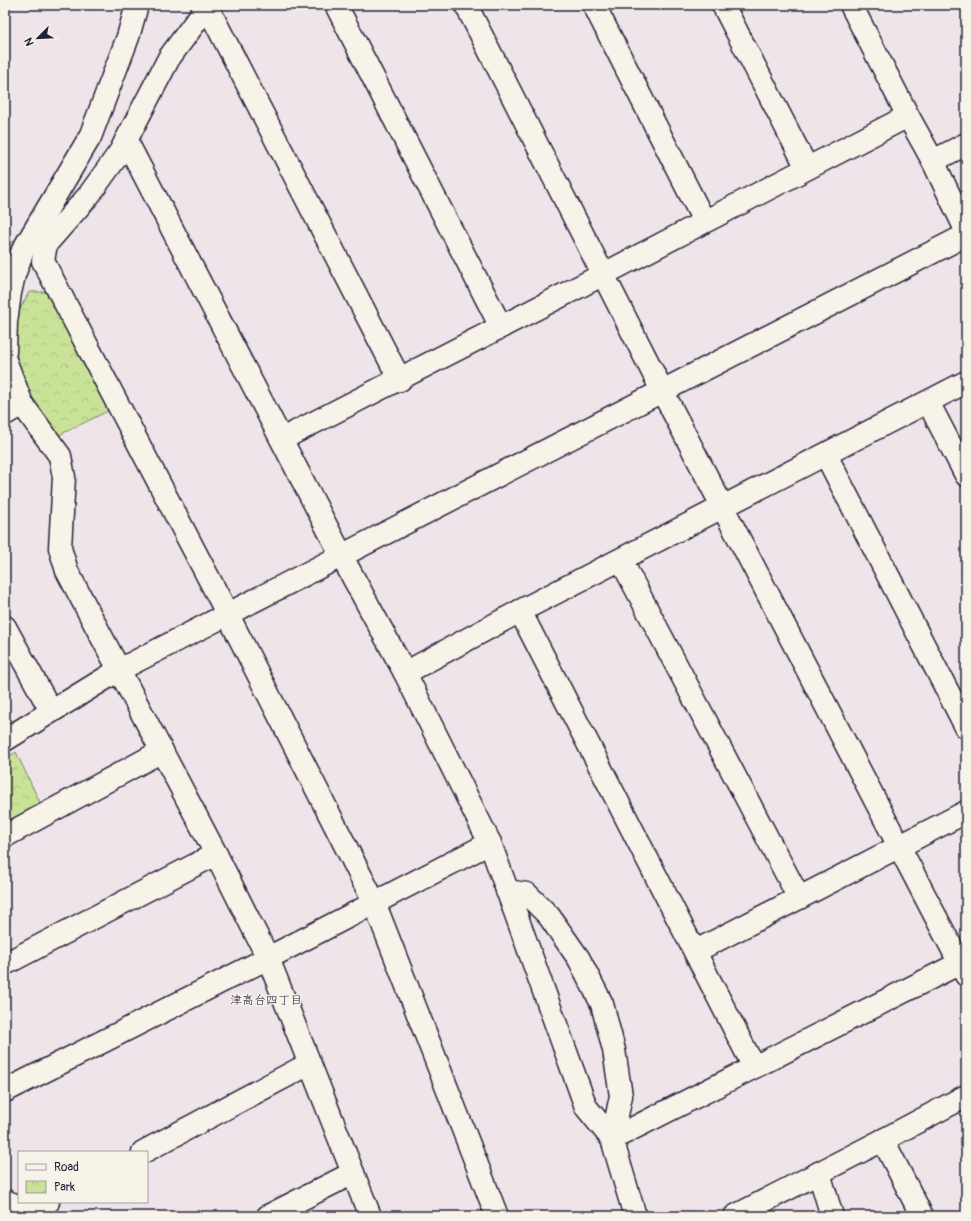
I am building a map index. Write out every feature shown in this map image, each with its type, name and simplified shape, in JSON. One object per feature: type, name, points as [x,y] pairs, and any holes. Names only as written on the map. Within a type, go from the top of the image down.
[{"type":"street","points":[[5,352],[10,277],[23,250],[90,137],[128,37],[137,5]]},
{"type":"street","points":[[400,380],[208,5],[169,58],[120,152],[89,195],[46,244],[43,261],[228,615],[374,902],[497,1216]]},
{"type":"street","points":[[336,5],[501,327]]},
{"type":"street","points":[[466,5],[723,508],[900,847],[964,966],[754,1067],[612,1139]]},
{"type":"street","points":[[594,5],[704,221]]},
{"type":"street","points":[[722,5],[807,168]]},
{"type":"street","points":[[851,5],[908,116],[934,161],[966,230]]},
{"type":"street","points":[[282,439],[400,380],[908,116]]},
{"type":"street","points":[[126,140],[341,555],[405,673],[490,843],[586,1107],[612,1139],[635,1216]]},
{"type":"street","points":[[934,161],[966,144]]},
{"type":"street","points":[[5,740],[119,670],[966,235]]},
{"type":"street","points":[[10,277],[43,261]]},
{"type":"street","points":[[5,360],[14,409],[60,456],[64,477],[60,548],[67,571],[216,854],[268,958],[370,1216]]},
{"type":"street","points":[[405,673],[520,611],[966,382]]},
{"type":"street","points":[[928,402],[966,475]]},
{"type":"street","points":[[826,455],[966,727]]},
{"type":"street","points":[[621,560],[799,898]]},
{"type":"street","points":[[520,611],[696,951],[754,1067]]},
{"type":"street","points":[[5,627],[51,711]]},
{"type":"street","points":[[5,836],[162,752]]},
{"type":"street","points":[[696,951],[966,812]]},
{"type":"street","points":[[5,1091],[268,958],[490,843]]},
{"type":"street","points":[[5,964],[216,854]]},
{"type":"street","points":[[507,891],[527,894],[549,916],[579,959],[602,1004],[614,1050],[621,1096],[612,1139]]},
{"type":"street","points":[[145,1151],[309,1064]]},
{"type":"street","points":[[735,1216],[966,1096]]},
{"type":"street","points":[[883,1140],[922,1216]]},
{"type":"street","points":[[268,1216],[353,1173]]},
{"type":"street","points":[[819,1173],[832,1216]]},
{"type":"street","points":[[5,1201],[37,1210]]},
{"type":"green space","points":[[29,292],[49,292],[110,410],[51,439],[31,409],[12,355],[14,321]]},
{"type":"green space","points":[[16,752],[41,805],[5,825],[5,759]]},
{"type":"district","name":"津高台四丁目","points":[[266,1000]]}]
